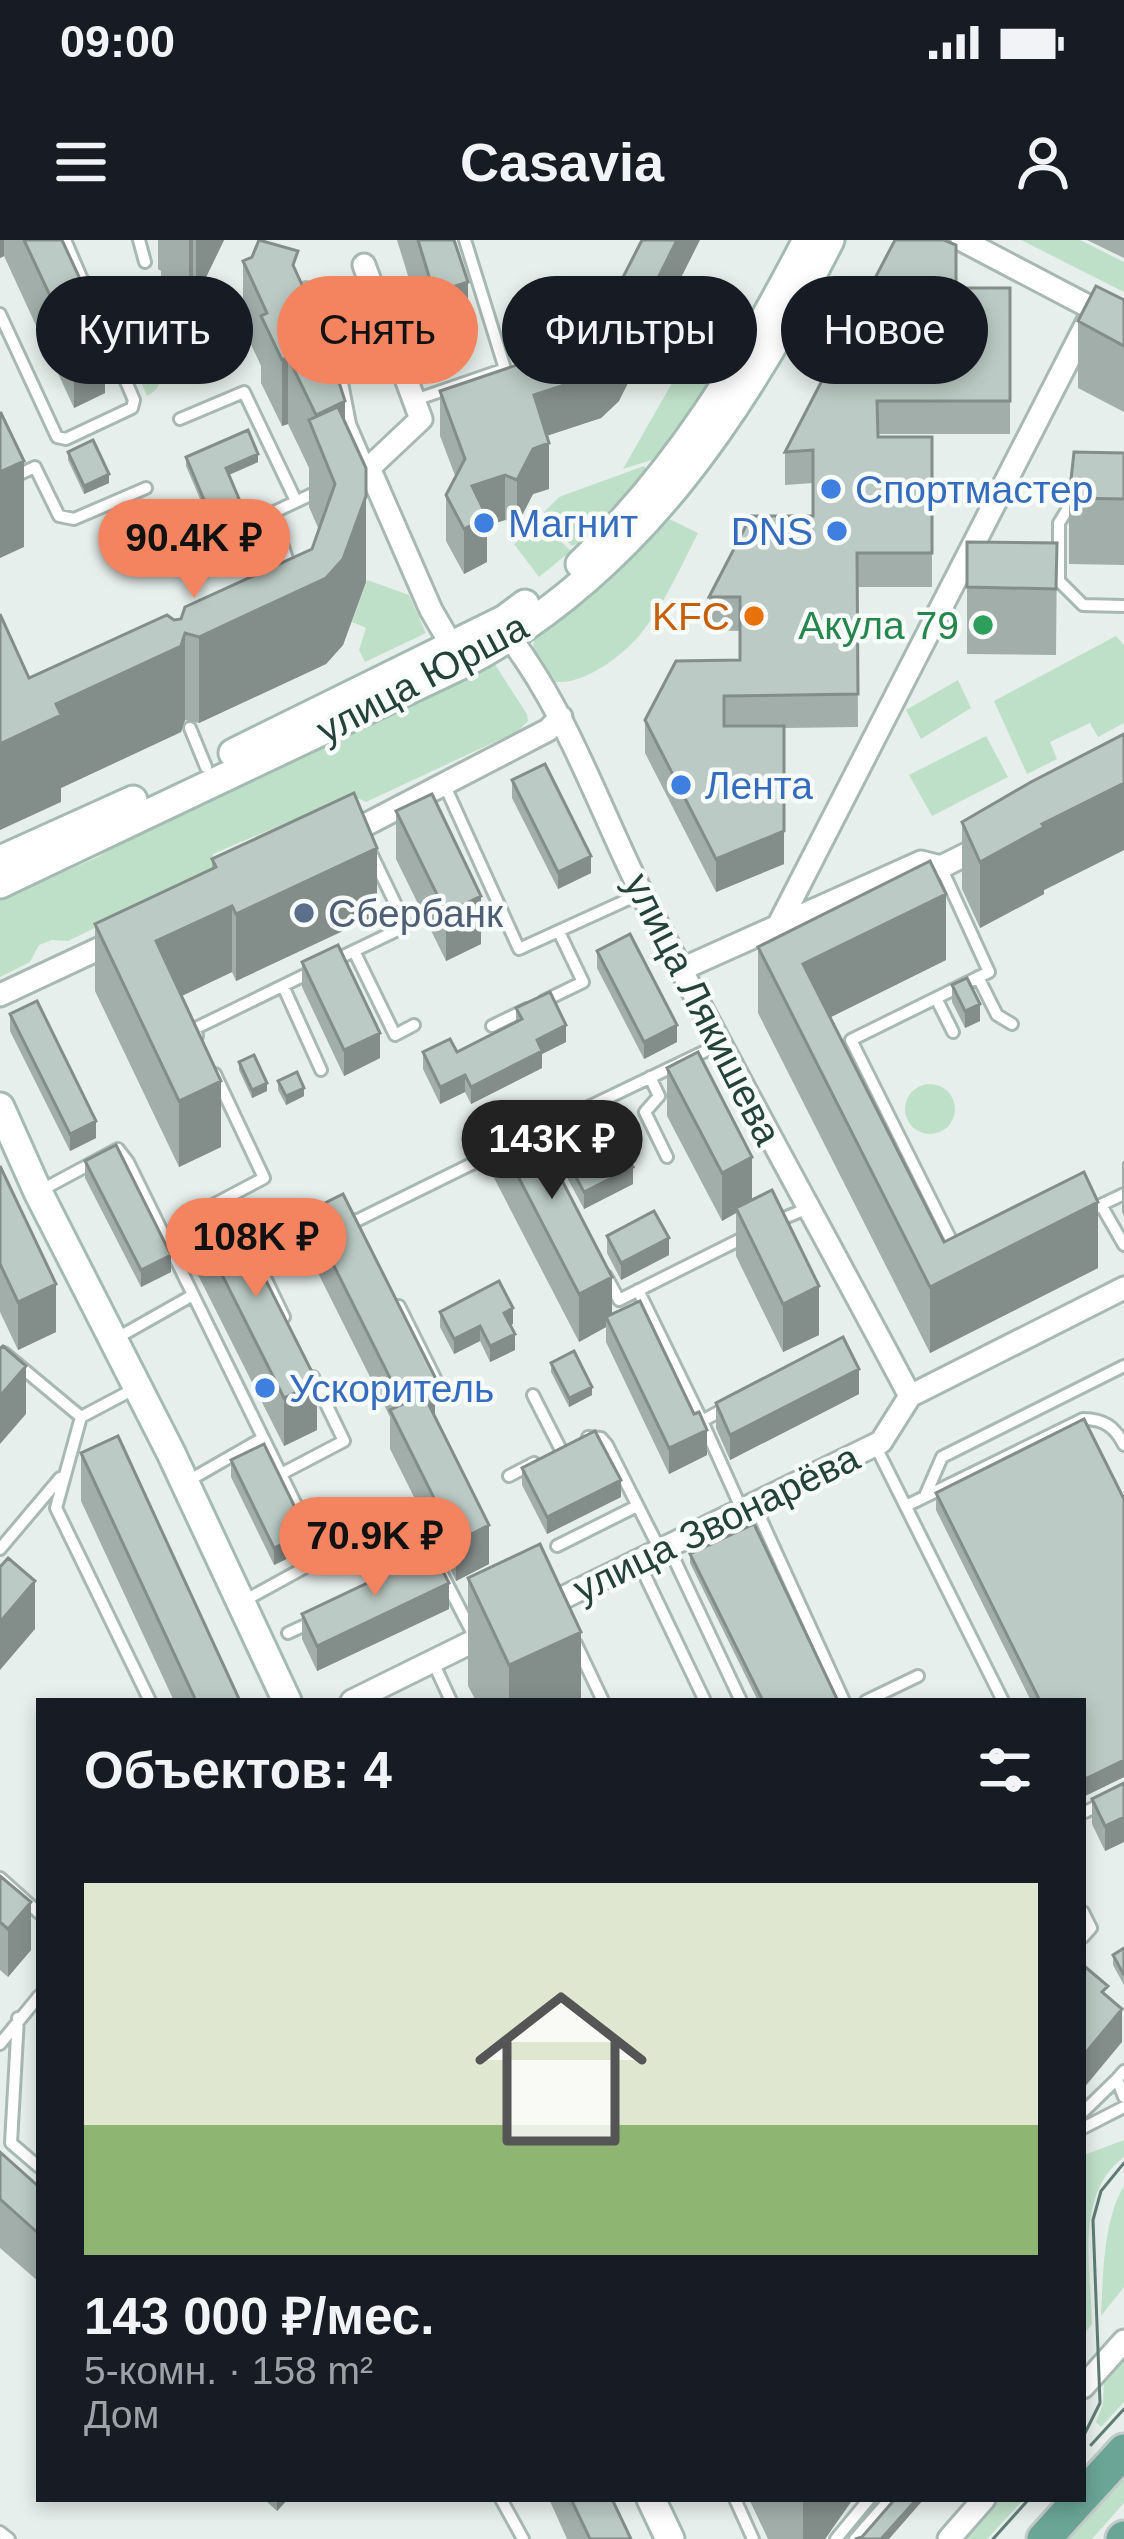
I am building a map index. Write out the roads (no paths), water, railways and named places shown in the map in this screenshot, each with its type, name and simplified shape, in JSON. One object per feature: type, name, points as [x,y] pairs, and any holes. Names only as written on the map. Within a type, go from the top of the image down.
[{"type":"main road","name":"улица Юрша","points":[[504,630],[574,569],[647,495],[723,389],[807,240]]},
{"type":"main road","name":"улица Юрша","points":[[0,860],[209,774],[504,630],[581,586],[622,550],[680,481],[763,363],[830,240]]},
{"type":"main road","name":"улица Юрша","points":[[0,884],[82,847],[209,774]]},
{"type":"main road","points":[[0,1107],[286,1698]]},
{"type":"main road","points":[[1086,2494],[1124,2451]]},
{"type":"main road","points":[[656,2502],[670,2539]]},
{"type":"main road","points":[[1044,2539],[1078,2502]]},
{"type":"street","points":[[962,240],[1124,325]]},
{"type":"street","points":[[364,265],[422,419],[360,472],[456,654]]},
{"type":"street","points":[[779,924],[1094,310]]},
{"type":"street","name":"улица Лякишева","points":[[504,630],[561,717],[718,1046],[910,1396]]},
{"type":"street","points":[[315,849],[446,786],[548,730],[561,717]]},
{"type":"street","points":[[682,969],[921,862],[945,877],[1009,832]]},
{"type":"street","points":[[0,995],[148,926]]},
{"type":"street","name":"улица Звонарёва","points":[[358,1698],[476,1640],[559,1607],[638,1561],[875,1445],[910,1396],[1124,1288]]},
{"type":"street","points":[[1086,2383],[1124,2341]]},
{"type":"street","points":[[949,2539],[981,2502]]},
{"type":"lane","points":[[0,314],[57,437],[66,439],[132,408],[134,400],[65,240]]},
{"type":"lane","points":[[139,240],[145,262]]},
{"type":"lane","points":[[464,240],[502,360]]},
{"type":"lane","points":[[415,400],[502,370]]},
{"type":"lane","points":[[342,384],[360,472]]},
{"type":"lane","points":[[180,419],[244,392],[296,501]]},
{"type":"lane","points":[[0,483],[35,467],[59,516],[74,519],[146,488]]},
{"type":"lane","points":[[295,583],[272,513],[333,485]]},
{"type":"lane","points":[[1091,490],[1078,494],[1059,523],[1059,581],[1083,605],[1124,606]]},
{"type":"lane","points":[[1036,565],[1059,565]]},
{"type":"lane","points":[[190,728],[209,774]]},
{"type":"lane","points":[[446,786],[519,949],[642,893]]},
{"type":"lane","points":[[194,1216],[264,1178],[194,1029],[406,926],[357,830]]},
{"type":"lane","points":[[928,898],[945,877],[989,972],[850,1040],[952,1244]]},
{"type":"lane","points":[[492,1026],[583,982],[559,932]]},
{"type":"lane","points":[[354,951],[395,1035],[414,1024]]},
{"type":"lane","points":[[978,977],[997,1015],[1012,1024]]},
{"type":"lane","points":[[283,986],[321,1070]]},
{"type":"lane","points":[[936,998],[953,1032]]},
{"type":"lane","points":[[258,1262],[340,1218],[356,1221],[718,1046]]},
{"type":"lane","points":[[650,1077],[658,1096],[645,1112],[667,1157]]},
{"type":"lane","points":[[532,1134],[543,1155]]},
{"type":"lane","points":[[38,1192],[118,1149],[322,1558],[239,1604]]},
{"type":"lane","points":[[1082,1214],[1124,1194]]},
{"type":"lane","points":[[1101,1205],[1124,1245]]},
{"type":"lane","points":[[597,1258],[619,1300],[806,1209]]},
{"type":"lane","points":[[356,1221],[366,1240]]},
{"type":"lane","points":[[209,1245],[241,1228],[286,1322]]},
{"type":"lane","points":[[177,1262],[193,1254]]},
{"type":"lane","points":[[638,1290],[843,1698]]},
{"type":"lane","points":[[114,1340],[193,1295]]},
{"type":"lane","points":[[396,1299],[435,1378]]},
{"type":"lane","points":[[1,1352],[81,1417]]},
{"type":"lane","points":[[281,1474],[344,1441],[305,1362]]},
{"type":"lane","points":[[925,1496],[942,1457],[1124,1366]]},
{"type":"lane","points":[[137,1388],[81,1417],[56,1508],[148,1698]]},
{"type":"lane","points":[[533,1395],[561,1450]]},
{"type":"lane","points":[[702,1421],[742,1400]]},
{"type":"lane","points":[[906,1506],[1072,1423],[1095,1419],[1120,1428],[1124,1445]]},
{"type":"lane","points":[[509,1476],[592,1436],[601,1438],[740,1698]]},
{"type":"lane","points":[[185,1482],[263,1438]]},
{"type":"lane","points":[[875,1445],[1002,1698]]},
{"type":"lane","points":[[0,1549],[65,1473]]},
{"type":"lane","points":[[557,1546],[638,1506]]},
{"type":"lane","points":[[638,1561],[704,1698]]},
{"type":"lane","points":[[436,1562],[476,1640]]},
{"type":"lane","points":[[288,1634],[330,1613]]},
{"type":"lane","points":[[573,1636],[602,1698]]},
{"type":"lane","points":[[433,1662],[450,1698]]},
{"type":"lane","points":[[872,1698],[918,1676]]},
{"type":"lane","points":[[1086,1812],[1124,1793]]},
{"type":"lane","points":[[0,1878],[36,1910]]},
{"type":"lane","points":[[0,2044],[36,1999]]},
{"type":"lane","points":[[0,2155],[11,2143],[18,2018]]},
{"type":"lane","points":[[1120,2075],[1124,2097]]},
{"type":"lane","points":[[1086,2110],[1120,2075]]},
{"type":"lane","points":[[1086,2126],[1124,2107]]},
{"type":"lane","points":[[11,2143],[36,2161]]},
{"type":"lane","points":[[503,2502],[523,2539]]},
{"type":"lane","points":[[736,2502],[753,2539]]},
{"type":"lane","points":[[836,2539],[867,2502]]},
{"type":"lane","points":[[855,2539],[887,2502]]},
{"type":"lane","points":[[0,2532],[9,2539]]},
{"type":"tram line","points":[[1086,2431],[1100,2403],[1093,2220],[1101,2191],[1124,2163]]},
{"type":"tram line","points":[[1091,2445],[1124,2409]]},
{"type":"tram line","points":[[993,2539],[1026,2502]]},
{"type":"place","name":"Спортмастер","points":[[831,489]]},
{"type":"place","name":"Магнит","points":[[484,523]]},
{"type":"place","name":"DNS","points":[[837,531]]},
{"type":"place","name":"KFC","points":[[754,616]]},
{"type":"place","name":"Акула 79","points":[[983,625]]},
{"type":"place","name":"Лента","points":[[681,785]]},
{"type":"place","name":"Сбербанк","points":[[304,913]]},
{"type":"place","name":"Ускоритель","points":[[265,1388]]}]
